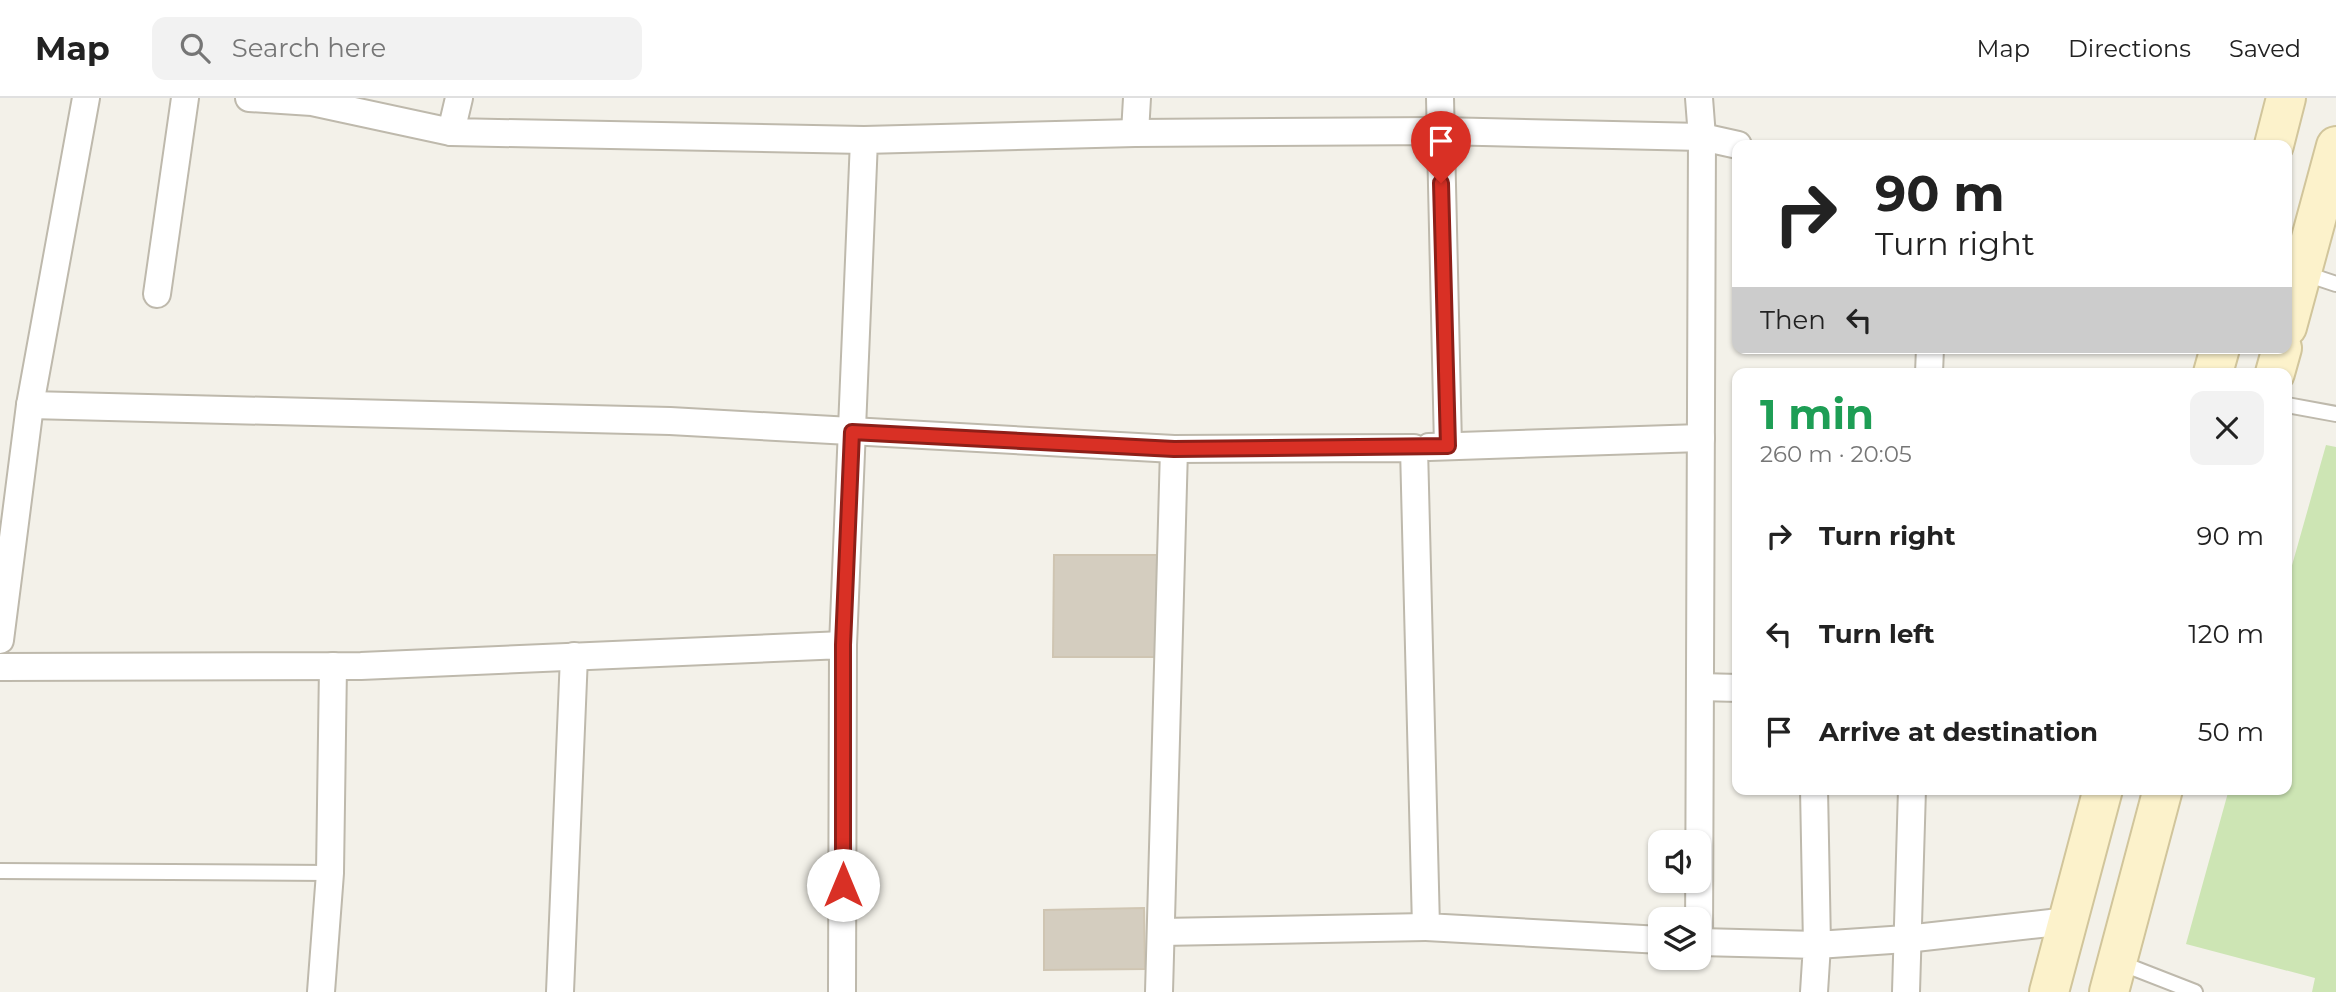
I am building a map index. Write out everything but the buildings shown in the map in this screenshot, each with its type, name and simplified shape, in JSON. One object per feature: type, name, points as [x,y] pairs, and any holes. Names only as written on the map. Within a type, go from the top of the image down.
[{"type":"main road","points":[[2275,140],[2286,98]]},
{"type":"main road","points":[[2292,320],[2319,279],[2336,146]]},
{"type":"main road","points":[[2049,992],[2101,795]]},
{"type":"main road","points":[[2113,977],[2161,795]]},
{"type":"street","points":[[0,640],[30,405],[86,98]]},
{"type":"street","points":[[157,294],[185,98]]},
{"type":"street","points":[[249,98],[312,100],[451,132],[864,140],[1135,133],[1440,131],[1702,137],[1732,144]]},
{"type":"street","points":[[451,132],[459,98]]},
{"type":"street","points":[[1135,133],[1137,98]]},
{"type":"street","points":[[1440,98],[1448,446]]},
{"type":"street","points":[[1699,98],[1702,137],[1699,907]]},
{"type":"street","points":[[842,992],[843,645],[864,140]]},
{"type":"street","points":[[30,405],[670,421],[1174,449],[1414,448],[1701,438]]},
{"type":"street","points":[[1414,448],[1426,927]]},
{"type":"street","points":[[1159,992],[1174,449]]},
{"type":"street","points":[[0,667],[333,666],[843,645]]},
{"type":"street","points":[[560,992],[574,656]]},
{"type":"street","points":[[321,992],[330,873],[333,666]]},
{"type":"street","points":[[1700,687],[1732,688]]},
{"type":"street","points":[[1814,795],[1817,945],[1814,992]]},
{"type":"street","points":[[1906,992],[1912,795]]},
{"type":"street","points":[[1711,942],[1817,945],[1906,940],[2068,921]]},
{"type":"street","points":[[1161,932],[1426,927],[1648,939]]},
{"type":"lane","points":[[2292,406],[2336,414]]},
{"type":"lane","points":[[0,872],[330,873]]},
{"type":"lane","points":[[2113,977],[2195,992]]},
{"type":"green space","points":[[2326,445],[2336,447],[2336,992],[2312,992],[2315,978],[2186,944],[2227,795],[2292,795],[2292,565]]},
{"type":"route","points":[[843,885],[843,645],[852,432],[1174,449],[1448,446],[1441,183]]}]
